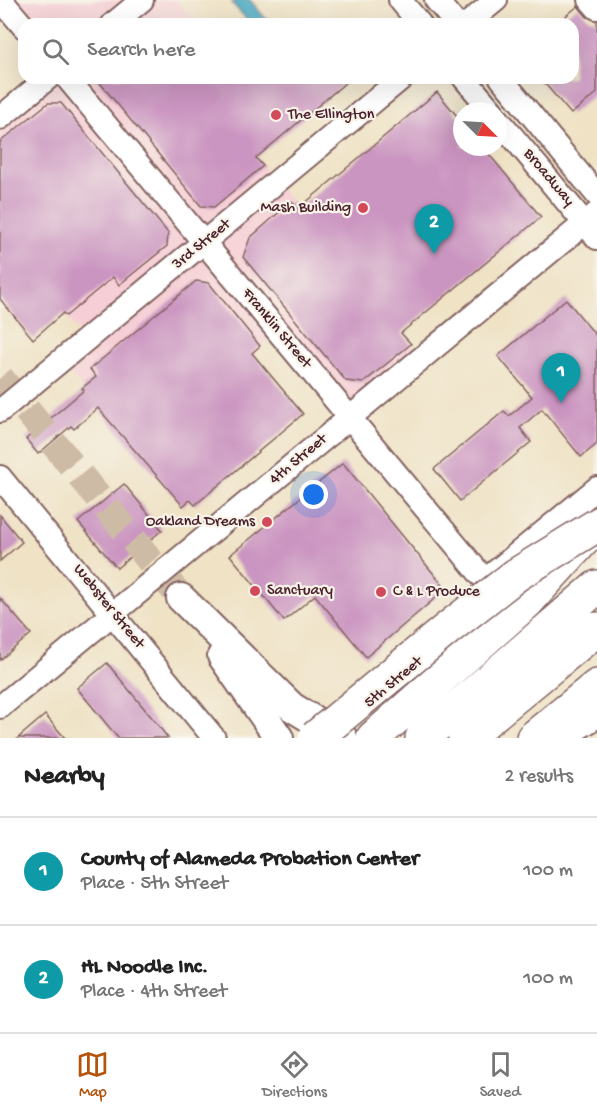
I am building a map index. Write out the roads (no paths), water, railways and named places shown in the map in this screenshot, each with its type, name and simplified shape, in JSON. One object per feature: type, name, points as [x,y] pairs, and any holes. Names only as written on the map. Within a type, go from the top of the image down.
[{"type":"highway","points":[[373,738],[526,602],[597,525]]},
{"type":"highway","points":[[315,738],[516,575],[597,525]]},
{"type":"highway","points":[[422,738],[597,587]]},
{"type":"highway","points":[[465,738],[597,629]]},
{"type":"highway","points":[[533,738],[594,697]]},
{"type":"highway","points":[[541,738],[594,697]]},
{"type":"main road","points":[[279,738],[182,598],[292,706],[343,738]]},
{"type":"main road","points":[[557,738],[594,697]]},
{"type":"street","points":[[1,0],[18,20]]},
{"type":"street","points":[[120,18],[142,0]]},
{"type":"street","points":[[400,0],[415,18]]},
{"type":"street","points":[[436,0],[451,18]]},
{"type":"street","points":[[474,18],[496,0]]},
{"type":"street","points":[[590,0],[597,8]]},
{"type":"street","points":[[0,118],[41,84]]},
{"type":"street","name":"Franklin Street","points":[[72,84],[485,580]]},
{"type":"street","name":"3rd Street","points":[[0,411],[395,84]]},
{"type":"street","points":[[469,84],[484,102]]},
{"type":"street","name":"Broadway","points":[[506,84],[597,195]]},
{"type":"street","name":"Broadway","points":[[507,129],[593,225]]},
{"type":"street","name":"4th Street","points":[[0,707],[350,418],[593,225]]},
{"type":"street","name":"Webster Street","points":[[0,477],[214,738]]},
{"type":"street","name":"5th Street","points":[[485,580],[483,608],[362,710],[353,712],[345,702],[345,696],[485,580],[597,488]]},
{"type":"water","points":[[236,0],[250,0],[265,18],[246,18],[232,3]]},
{"type":"tunnel","points":[[0,378],[181,598]]},
{"type":"place","name":"The Ellington","points":[[276,115]]},
{"type":"place","name":"Mash Building","points":[[363,208]]},
{"type":"place","name":"HL Noodle Inc.","points":[[434,254]]},
{"type":"place","name":"County of Alameda Probation Center","points":[[561,403]]},
{"type":"place","name":"Oakland Dreams","points":[[267,522]]},
{"type":"place","name":"Sanctuary","points":[[255,591]]},
{"type":"place","name":"C & L Produce","points":[[381,592]]}]
